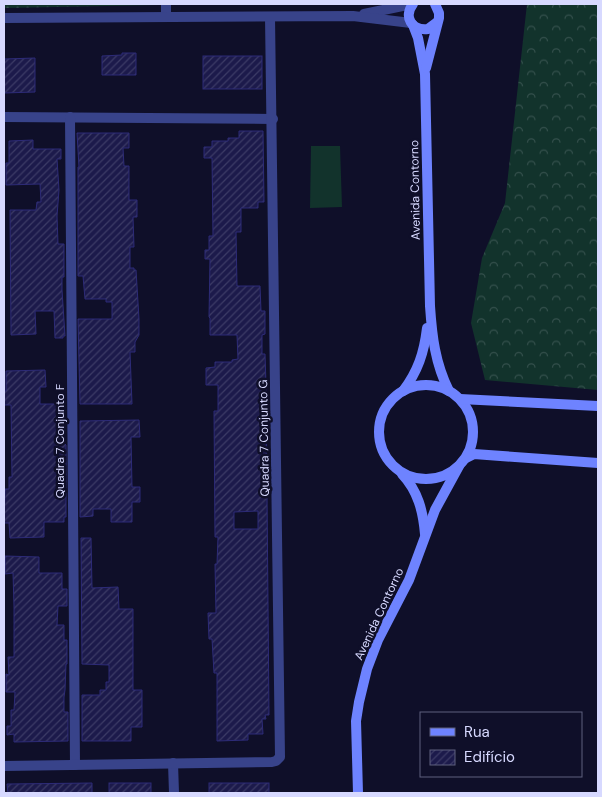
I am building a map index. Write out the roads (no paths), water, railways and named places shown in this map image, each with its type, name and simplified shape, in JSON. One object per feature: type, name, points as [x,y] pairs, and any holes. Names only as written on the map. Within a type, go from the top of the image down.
[{"type":"main road","name":"Avenida Contorno","points":[[412,4],[408,11],[418,38],[425,74],[430,306],[433,344],[440,374],[449,391]]},
{"type":"main road","name":"Avenida Contorno","points":[[425,74],[436,23],[439,18],[437,5]]},
{"type":"main road","points":[[412,24],[417,28],[428,30],[436,23]]},
{"type":"main road","name":"Avenida Contorno","points":[[403,392],[413,378],[422,358],[430,306]]},
{"type":"main road","points":[[426,537],[424,520],[417,495],[408,481],[388,461],[381,447],[379,431],[382,415],[390,402],[403,392],[418,386],[434,386],[449,391],[460,399],[470,415],[474,434],[472,447],[463,462]]},
{"type":"main road","points":[[460,399],[598,406]]},
{"type":"main road","points":[[400,472],[415,478],[431,480],[446,475],[474,454],[598,463]]},
{"type":"main road","name":"Avenida Contorno","points":[[358,793],[356,721],[363,684],[372,655],[406,587],[440,500],[463,462]]},
{"type":"street","points":[[166,4],[166,17]]},
{"type":"street","points":[[353,16],[412,4]]},
{"type":"street","points":[[4,18],[353,16],[412,24]]},
{"type":"street","name":"Quadra 7 Conjunto G","points":[[173,763],[272,762],[280,757],[273,119],[270,17]]},
{"type":"street","points":[[4,117],[273,119]]},
{"type":"street","name":"Quadra 7 Conjunto F","points":[[70,117],[75,765]]},
{"type":"street","points":[[4,766],[173,763],[174,793]]}]
